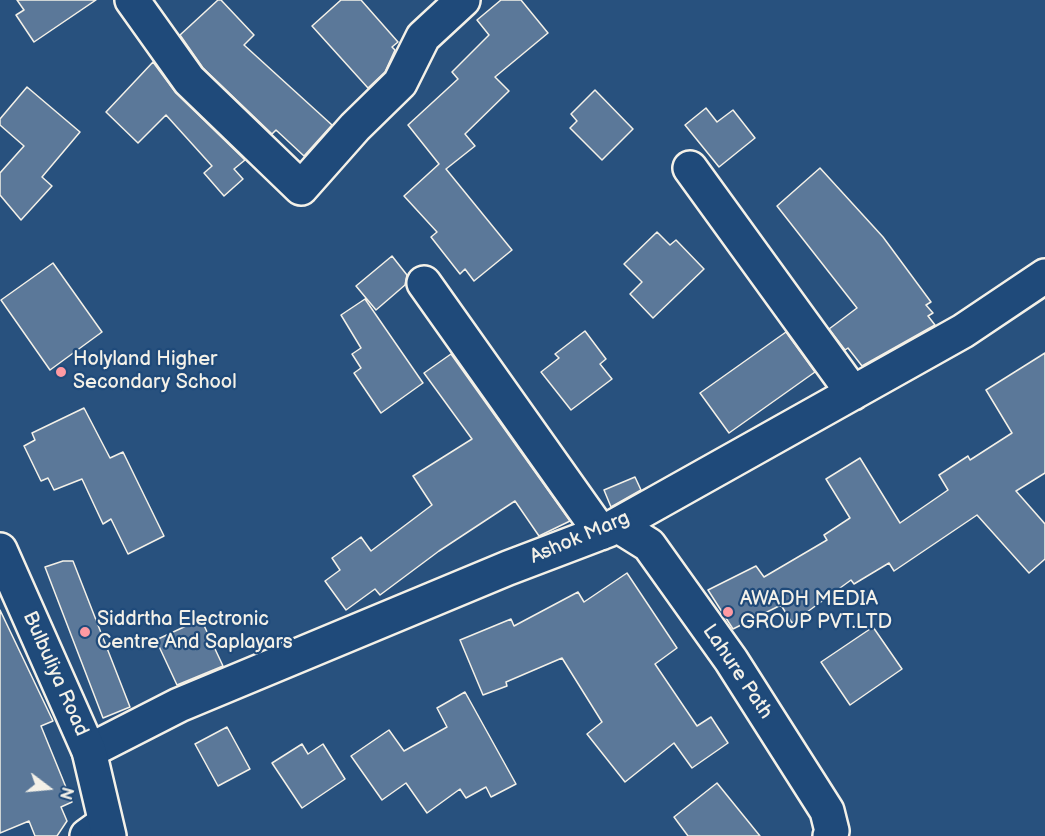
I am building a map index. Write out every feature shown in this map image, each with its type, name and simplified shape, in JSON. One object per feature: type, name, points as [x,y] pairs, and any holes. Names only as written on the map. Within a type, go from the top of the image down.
[{"type":"street","points":[[132,0],[189,80],[301,188],[355,127],[400,83],[423,37],[463,0]]},
{"type":"street","points":[[690,168],[853,393]]},
{"type":"street","name":"Ashok Marg","points":[[89,751],[179,705],[507,568],[609,529],[963,331],[1045,276]]},
{"type":"street","points":[[423,283],[609,529]]},
{"type":"street","name":"Lahure Path","points":[[609,529],[648,545],[731,660],[827,811],[832,831],[830,836]]},
{"type":"street","name":"Bulbuliya Road","points":[[0,550],[89,751],[100,832]]},
{"type":"building","points":[[17,0],[96,0],[34,42],[16,15],[24,10]]},
{"type":"building","points":[[218,0],[221,0],[254,35],[244,45],[332,125],[304,156],[276,130],[272,134],[203,68],[180,35]]},
{"type":"building","points":[[341,0],[361,0],[398,42],[392,47],[395,50],[385,72],[368,88],[312,26]]},
{"type":"building","points":[[501,0],[521,0],[548,33],[495,77],[509,91],[465,134],[475,146],[446,169],[512,250],[474,281],[465,269],[460,274],[431,237],[437,232],[404,196],[439,164],[408,125],[458,79],[452,72],[489,35],[477,20]]},
{"type":"building","points":[[153,62],[176,93],[245,160],[234,169],[243,179],[224,196],[204,173],[212,166],[166,115],[138,143],[106,112]]},
{"type":"building","points":[[27,87],[80,132],[42,177],[52,186],[21,220],[0,195],[0,173],[24,146],[0,125],[0,119]]},
{"type":"building","points":[[595,90],[633,129],[602,160],[570,128],[577,121],[571,114]]},
{"type":"building","points":[[706,108],[717,122],[733,110],[755,138],[719,167],[685,125]]},
{"type":"building","points":[[820,168],[883,237],[931,302],[926,305],[933,313],[928,316],[935,325],[862,366],[848,348],[845,350],[829,329],[857,308],[777,206]]},
{"type":"building","points":[[657,232],[670,245],[676,240],[704,269],[653,318],[630,294],[642,282],[624,264]]},
{"type":"building","points":[[392,256],[407,275],[405,285],[376,310],[356,286]]},
{"type":"building","points":[[53,263],[102,332],[50,370],[1,300]]},
{"type":"building","points":[[365,299],[423,383],[381,413],[354,373],[361,368],[352,354],[361,348],[341,315]]},
{"type":"building","points":[[585,331],[606,359],[600,364],[612,379],[571,410],[541,372],[559,358],[555,354]]},
{"type":"building","points":[[786,332],[815,372],[729,433],[700,393]]},
{"type":"building","points":[[1045,353],[1045,473],[1016,491],[1045,524],[1045,559],[1029,573],[977,515],[894,571],[889,563],[854,584],[851,580],[792,623],[781,605],[733,629],[708,590],[756,566],[764,577],[827,540],[824,535],[850,518],[826,479],[860,458],[900,523],[948,490],[939,475],[968,456],[970,460],[1012,433],[986,390]]},
{"type":"building","points":[[451,354],[570,521],[539,536],[515,501],[439,551],[380,595],[375,589],[346,610],[325,581],[340,570],[332,558],[361,537],[371,551],[432,505],[413,476],[472,439],[424,373]]},
{"type":"building","points":[[84,408],[110,458],[123,452],[164,536],[128,554],[111,519],[103,524],[82,479],[54,490],[48,478],[41,481],[24,446],[35,440],[32,433]]},
{"type":"building","points":[[635,477],[641,490],[611,507],[604,490]]},
{"type":"building","points":[[63,561],[73,561],[130,707],[103,718],[45,567]]},
{"type":"building","points":[[627,573],[677,648],[655,664],[697,726],[711,717],[728,743],[692,768],[674,743],[625,782],[587,734],[602,722],[562,658],[506,682],[507,686],[483,695],[460,640],[511,619],[514,626],[578,592],[584,602]]},
{"type":"building","points":[[0,610],[53,721],[41,726],[72,802],[61,807],[67,821],[57,836],[35,836],[29,821],[0,833]]},
{"type":"building","points":[[201,619],[223,666],[177,685],[156,640]]},
{"type":"building","points":[[873,627],[902,669],[850,705],[821,662]]},
{"type":"building","points":[[465,692],[516,784],[491,797],[486,787],[466,798],[460,789],[427,813],[406,783],[382,800],[351,756],[389,730],[404,751],[447,727],[437,708]]},
{"type":"building","points":[[227,727],[250,769],[218,786],[195,744]]},
{"type":"building","points":[[302,744],[308,754],[323,744],[345,779],[302,808],[272,763]]},
{"type":"building","points":[[717,783],[760,836],[688,836],[674,817]]},
{"type":"place","name":"Holyland Higher Secondary School","points":[[61,372]]},
{"type":"place","name":"AWADH MEDIA GROUP PVT.LTD","points":[[728,612]]},
{"type":"place","name":"Siddrtha Electronic Centre And Saplayars","points":[[85,632]]}]
